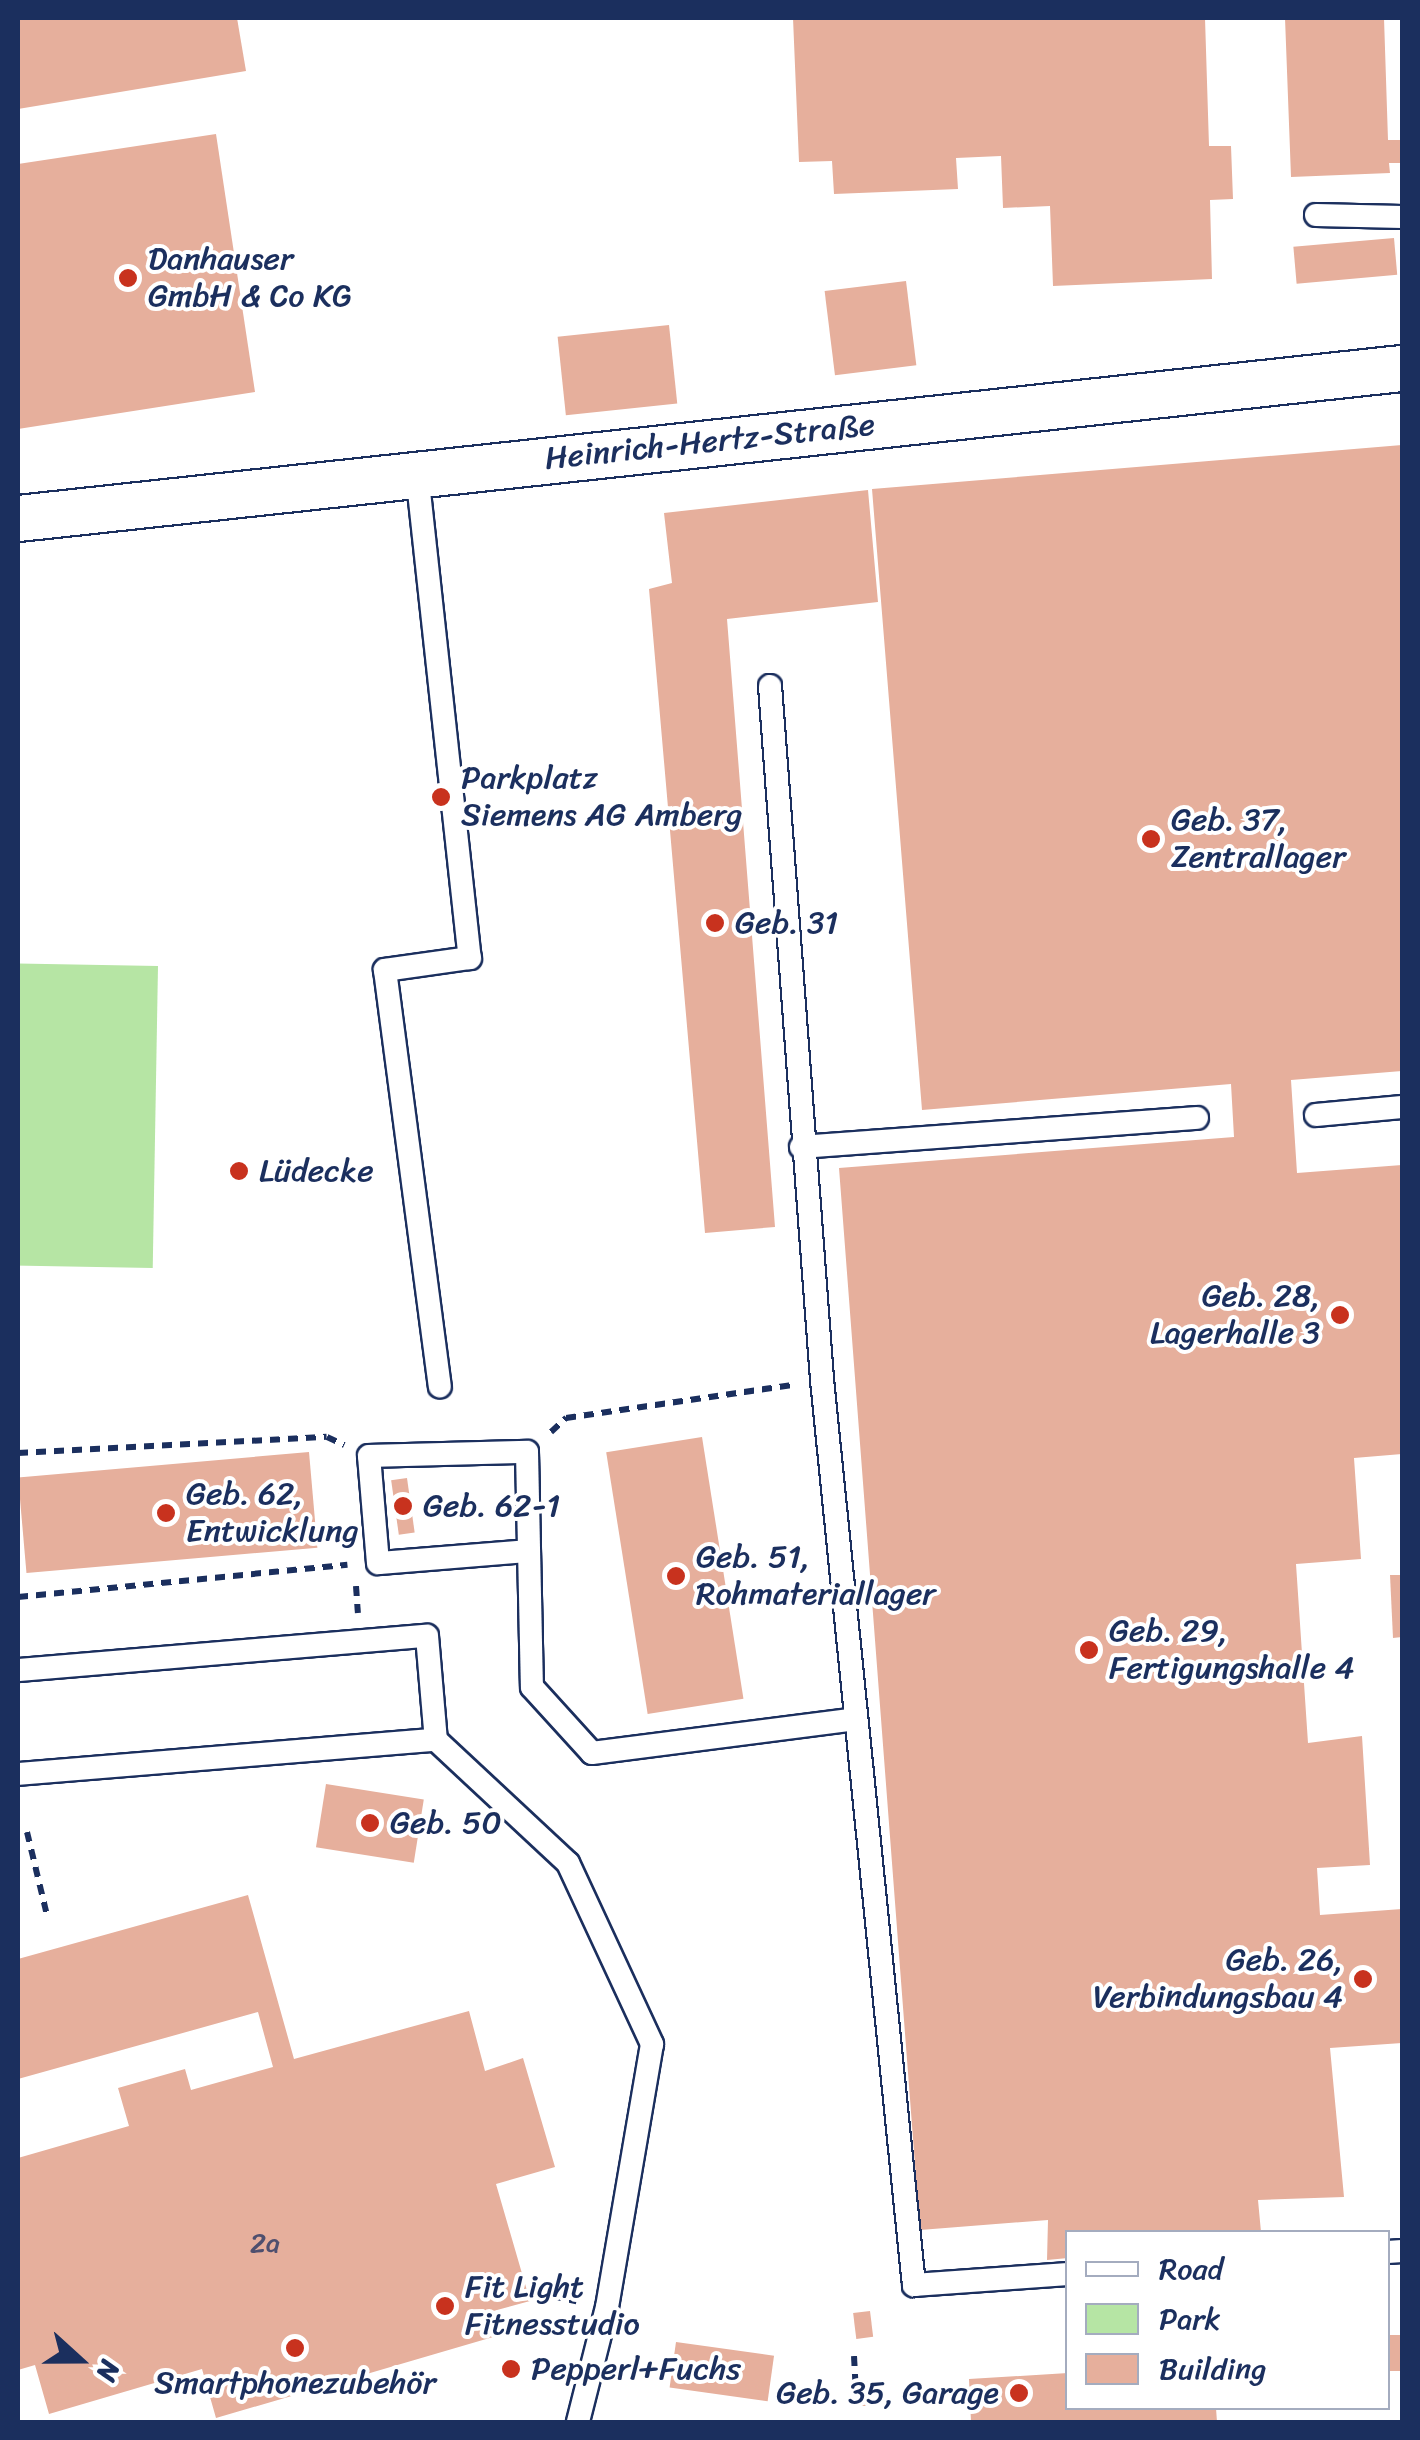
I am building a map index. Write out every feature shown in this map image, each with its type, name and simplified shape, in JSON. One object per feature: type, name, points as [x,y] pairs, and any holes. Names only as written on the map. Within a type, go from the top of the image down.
[{"type":"street","name":"Heinrich-Hertz-Straße","points":[[18,518],[1402,368]]},
{"type":"lane","points":[[1316,215],[1402,217]]},
{"type":"lane","points":[[416,473],[470,958],[385,970],[440,1386]]},
{"type":"lane","points":[[770,686],[801,1147],[914,2284],[1065,2274]]},
{"type":"lane","points":[[1316,1115],[1402,1108]]},
{"type":"lane","points":[[801,1147],[1197,1118]]},
{"type":"lane","points":[[528,1551],[378,1562],[369,1456],[528,1452],[532,1687],[592,1754],[856,1720]]},
{"type":"lane","points":[[18,1670],[427,1636],[436,1740],[568,1862],[652,2044],[607,2307],[578,2422]]},
{"type":"lane","points":[[18,1774],[436,1740]]},
{"type":"path","points":[[528,1452],[566,1418],[777,1387]]},
{"type":"path","points":[[18,1453],[326,1437],[369,1456]]},
{"type":"path","points":[[18,1597],[353,1565],[360,1642]]},
{"type":"path","points":[[26,1832],[47,1915]]},
{"type":"path","points":[[854,2356],[856,2392],[871,2392]]},
{"type":"green space","points":[[18,964],[158,966],[153,1268],[18,1266]]},
{"type":"building","points":[[18,18],[237,18],[246,71],[18,109]]},
{"type":"building","points":[[793,18],[1205,18],[1209,146],[1231,146],[1233,199],[1210,200],[1212,279],[1053,286],[1050,206],[1003,208],[1001,156],[956,158],[958,189],[834,194],[832,161],[799,162]]},
{"type":"building","points":[[1285,18],[1384,18],[1388,140],[1402,140],[1402,163],[1389,163],[1390,173],[1291,177]]},
{"type":"building","name":"Danhauser GmbH & Co KG","points":[[216,134],[255,392],[18,429],[18,164]]},
{"type":"building","points":[[1394,238],[1397,275],[1297,284],[1293,247]]},
{"type":"building","points":[[906,281],[916,365],[835,375],[825,291]]},
{"type":"building","points":[[669,325],[677,404],[566,415],[558,337]]},
{"type":"building","points":[[1402,445],[1402,1071],[1291,1080],[1297,1173],[1402,1165],[1402,1454],[1354,1458],[1361,1559],[1296,1564],[1308,1743],[1362,1736],[1370,1865],[1317,1868],[1320,1915],[1402,1909],[1402,2043],[1330,2048],[1344,2197],[1258,2200],[1261,2230],[1065,2230],[1065,2258],[1047,2260],[1048,2220],[920,2230],[839,1168],[1234,1137],[1231,1084],[922,1110],[872,489]]},
{"type":"building","name":"Geb. 31","points":[[868,490],[878,602],[727,619],[775,1227],[705,1233],[649,589],[672,583],[664,513]]},
{"type":"building","name":"Geb. 51, Rohmateriallager","points":[[702,1437],[743,1699],[648,1714],[606,1452]]},
{"type":"building","name":"Geb. 62, Entwicklung","points":[[309,1452],[317,1548],[26,1573],[18,1477]]},
{"type":"building","name":"Geb. 62-1","points":[[407,1478],[415,1532],[399,1535],[391,1480]]},
{"type":"building","points":[[1390,1575],[1402,1575],[1402,1637],[1393,1638]]},
{"type":"building","name":"Geb. 50","points":[[326,1784],[424,1799],[414,1863],[316,1847]]},
{"type":"building","points":[[248,1895],[294,2059],[469,2011],[485,2071],[523,2058],[555,2167],[496,2184],[530,2301],[486,2313],[493,2337],[216,2418],[202,2369],[49,2414],[35,2365],[18,2370],[18,2158],[129,2126],[118,2088],[185,2069],[191,2090],[273,2067],[258,2012],[18,2079],[18,1959]]},
{"type":"building","points":[[870,2311],[873,2337],[856,2339],[853,2313]]},
{"type":"building","points":[[1390,2335],[1402,2335],[1402,2371],[1390,2371]]},
{"type":"building","points":[[676,2342],[774,2356],[768,2401],[670,2388]]},
{"type":"building","name":"Geb. 35, Garage","points":[[1065,2373],[1065,2410],[1216,2410],[1217,2422],[971,2422],[969,2379]]},
{"type":"building","points":[[862,2381],[877,2381],[877,2406],[862,2406]]},
{"type":"place","name":"Danhauser GmbH & Co KG","points":[[128,278]]},
{"type":"place","name":"Parkplatz Siemens AG Amberg","points":[[441,797]]},
{"type":"place","name":"Geb. 37, Zentrallager","points":[[1151,839]]},
{"type":"place","name":"Geb. 31","points":[[715,923]]},
{"type":"place","name":"Lüdecke","points":[[239,1171]]},
{"type":"place","name":"Geb. 28, Lagerhalle 3","points":[[1340,1315]]},
{"type":"place","name":"Geb. 62-1","points":[[403,1506]]},
{"type":"place","name":"Geb. 62, Entwicklung","points":[[166,1513]]},
{"type":"place","name":"Geb. 51, Rohmateriallager","points":[[676,1576]]},
{"type":"place","name":"Geb. 29, Fertigungshalle 4","points":[[1089,1650]]},
{"type":"place","name":"Geb. 50","points":[[370,1823]]},
{"type":"place","name":"Geb. 26, Verbindungsbau 4","points":[[1363,1979]]},
{"type":"place","name":"Fit Light Fitnesstudio","points":[[445,2306]]},
{"type":"place","name":"Smartphonezubehör","points":[[295,2348]]},
{"type":"place","name":"Pepperl+Fuchs","points":[[511,2369]]},
{"type":"place","name":"Geb. 35, Garage","points":[[1019,2393]]}]
